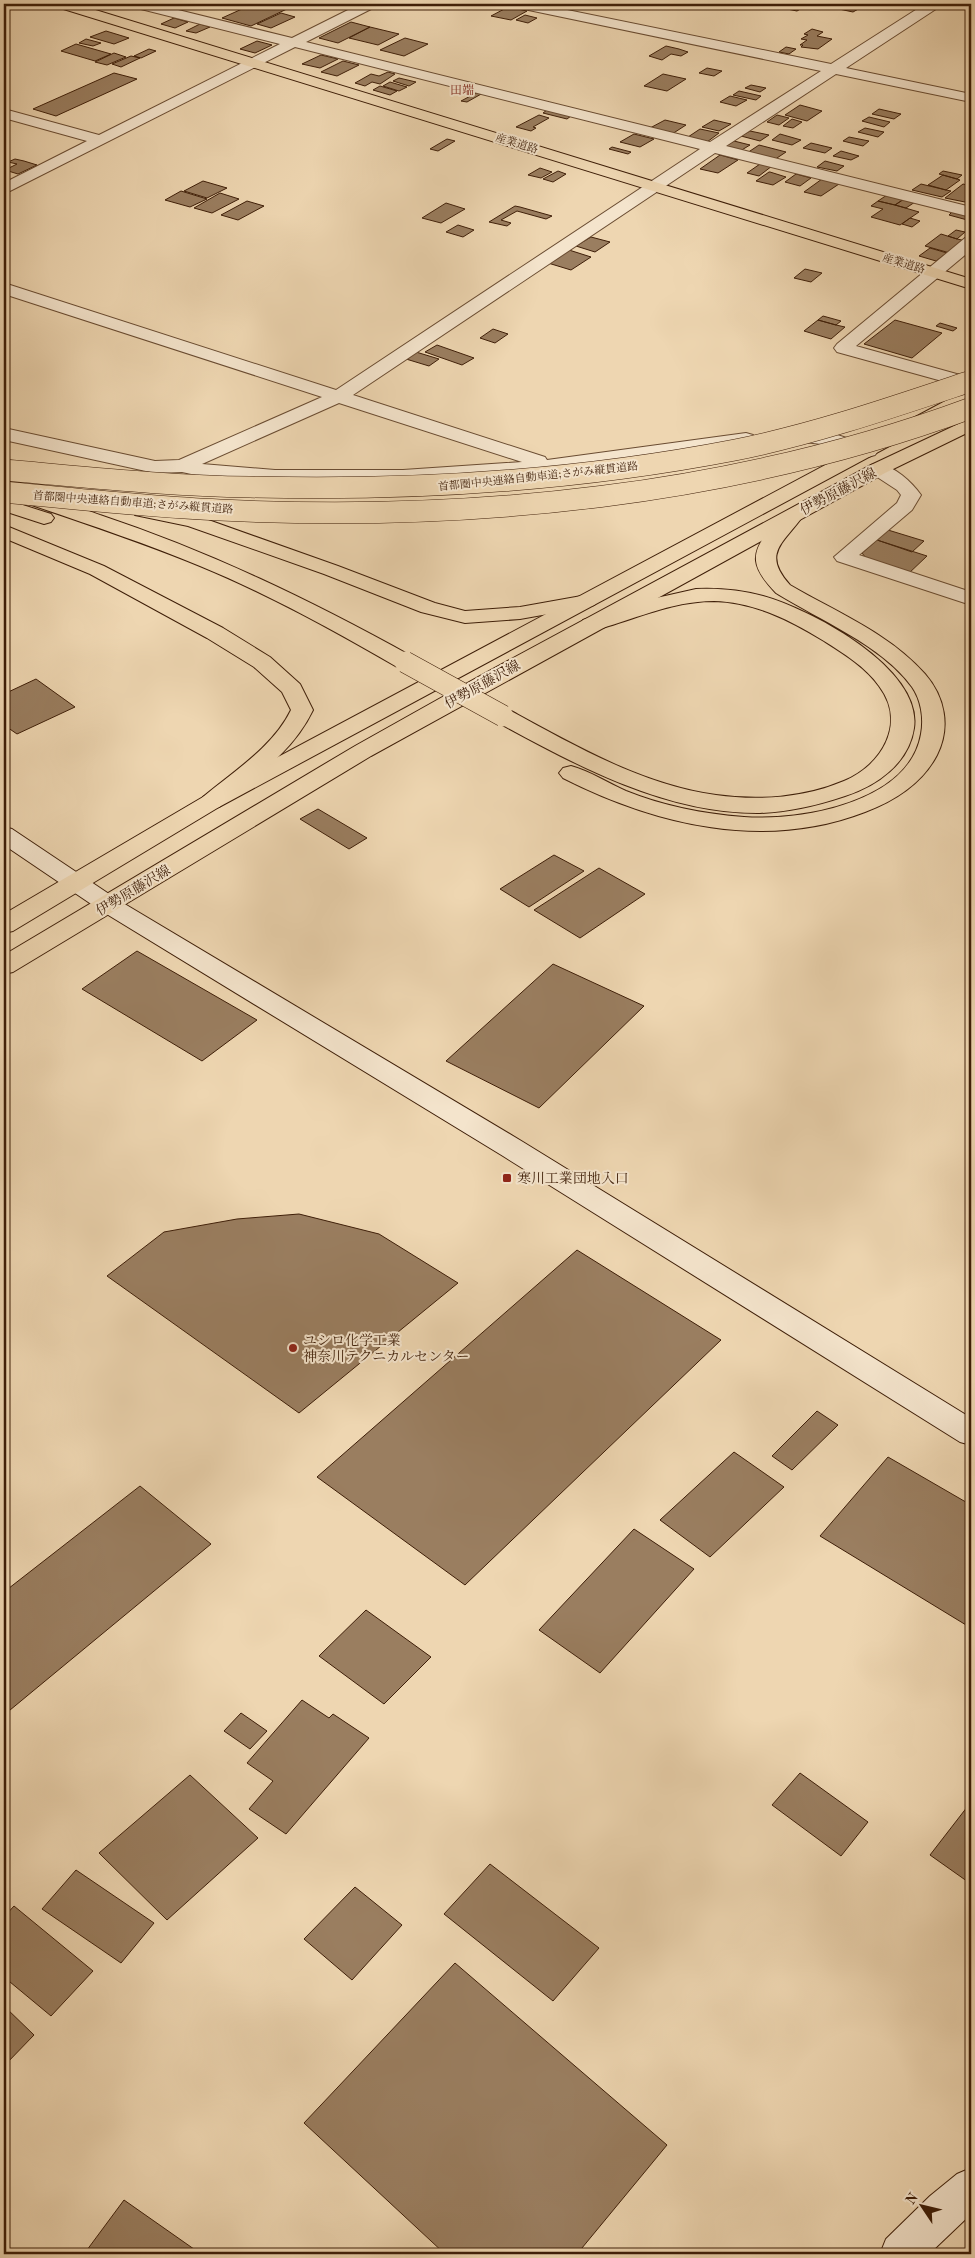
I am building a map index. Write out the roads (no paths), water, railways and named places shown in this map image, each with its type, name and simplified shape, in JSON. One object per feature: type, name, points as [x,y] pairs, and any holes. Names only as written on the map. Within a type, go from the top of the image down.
[{"type":"main road","name":"産業道路","points":[[62,4],[655,185],[971,284]]},
{"type":"main road","name":"首都圏中央連絡自動車道;さがみ縦貫道路","points":[[4,470],[116,482],[193,487],[345,488],[501,482],[646,465],[776,440],[840,425],[900,407],[971,382]]},
{"type":"main road","name":"伊勢原藤沢線","points":[[4,966],[363,751],[793,516],[971,395]]},
{"type":"main road","name":"首都圏中央連絡自動車道;さがみ縦貫道路","points":[[4,490],[148,505],[272,511],[374,511],[529,502],[670,485],[803,459],[865,444],[971,408]]},
{"type":"main road","name":"伊勢原藤沢線","points":[[4,925],[211,802],[586,600],[873,460],[971,424]]},
{"type":"main road","points":[[4,482],[193,521],[331,570],[428,608],[465,617],[520,613],[586,600]]},
{"type":"main road","points":[[4,490],[138,535],[232,572],[344,628],[396,667]]},
{"type":"main road","points":[[4,505],[149,555],[221,586],[305,627],[396,667],[494,721],[641,783],[701,800],[748,806],[798,803],[841,791],[859,784],[888,760],[901,735],[902,714],[898,698],[882,675],[854,653],[806,623],[757,601],[712,595],[686,597],[591,625]]},
{"type":"main road","points":[[494,721],[561,768],[617,795],[657,808],[732,824],[788,824],[819,820],[852,811],[885,796],[910,776],[926,754],[933,738],[934,719],[930,699],[918,680],[880,646],[783,589],[770,575],[765,559],[767,546],[793,516]]},
{"type":"main road","points":[[4,531],[97,570],[157,600],[262,662],[292,689],[302,710],[298,723],[281,742],[211,802]]},
{"type":"street","points":[[138,4],[971,212]]},
{"type":"street","points":[[4,189],[370,4]]},
{"type":"street","points":[[519,4],[971,98]]},
{"type":"street","points":[[182,466],[339,396],[655,185],[934,4]]},
{"type":"street","points":[[4,113],[100,140]]},
{"type":"street","points":[[971,242],[843,348],[971,382]]},
{"type":"street","points":[[4,288],[552,466]]},
{"type":"street","points":[[4,434],[156,467],[182,466],[210,472],[274,476],[403,476],[552,466],[774,434],[831,439],[873,460],[904,486],[911,496],[905,506],[844,557],[971,599]]},
{"type":"street","points":[[4,834],[109,904],[513,1149],[971,1433]]},
{"type":"street","points":[[900,2254],[944,2210],[971,2188]]},
{"type":"place","name":"寒川工業団地入口","points":[[507,1178]]},
{"type":"place","name":"ユシロ化学工業 神奈川テクニカルセンター","points":[[293,1348]]},
{"type":"district","name":"田端","points":[[462,90]]}]
